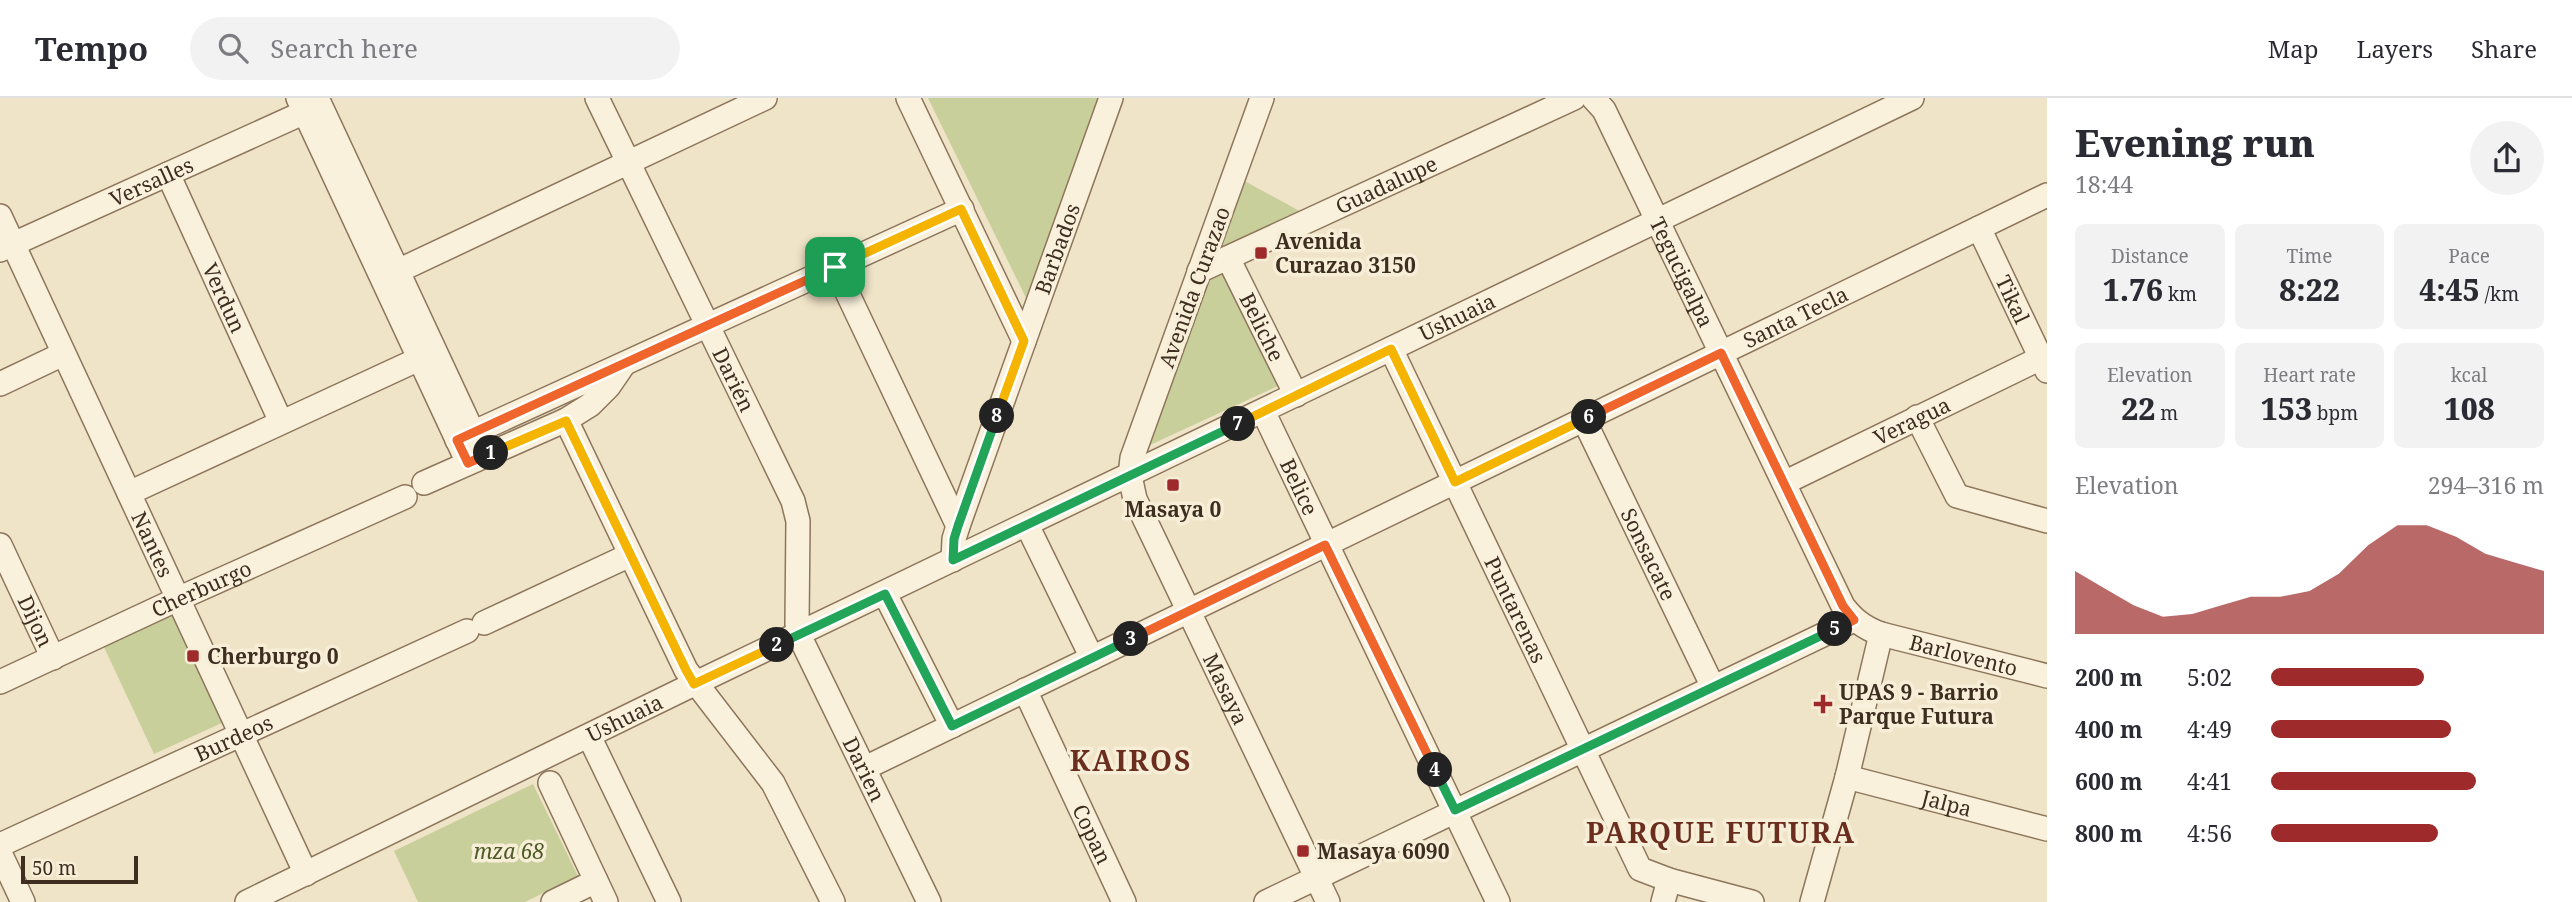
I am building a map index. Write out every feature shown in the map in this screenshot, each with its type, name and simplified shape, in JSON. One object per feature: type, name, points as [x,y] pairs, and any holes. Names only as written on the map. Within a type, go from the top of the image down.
[{"type":"street","name":"Darién","points":[[597,98],[797,512],[799,635]]},
{"type":"street","points":[[390,275],[765,98]]},
{"type":"street","points":[[908,98],[1024,341]]},
{"type":"street","name":"Barbados","points":[[953,560],[958,526],[1111,98]]},
{"type":"street","name":"Avenida Curazao","points":[[1129,476],[1132,458],[1262,98]]},
{"type":"street","name":"Guadalupe","points":[[1199,271],[1574,98]]},
{"type":"street","name":"Ushuaia","points":[[247,902],[1656,219],[1912,98]]},
{"type":"street","points":[[315,102],[390,275],[476,459]]},
{"type":"street","name":"Versalles","points":[[6,247],[168,174],[315,102]]},
{"type":"street","name":"Tegucigalpa","points":[[1601,102],[1843,606],[1854,620]]},
{"type":"street","name":"Verdun","points":[[168,174],[281,422]]},
{"type":"street","name":"Santa Tecla","points":[[865,768],[2047,195]]},
{"type":"street","points":[[465,437],[961,209]]},
{"type":"street","name":"Nantes","points":[[0,216],[6,247],[63,354],[180,598],[306,874]]},
{"type":"street","name":"Tikal","points":[[1979,228],[2044,365]]},
{"type":"street","name":"Beliche","points":[[1228,258],[1296,395]]},
{"type":"street","points":[[835,267],[958,526]]},
{"type":"street","points":[[390,275],[419,359],[465,437]]},
{"type":"street","name":"Puntarenas","points":[[1391,349],[1640,869],[1669,880]]},
{"type":"street","points":[[0,384],[63,354]]},
{"type":"street","points":[[129,493],[419,359]]},
{"type":"street","points":[[424,483],[566,421],[590,405],[609,386],[624,364]]},
{"type":"street","name":"Veragua","points":[[1784,483],[1917,417],[2044,365]]},
{"type":"street","name":"Belice","points":[[1263,411],[1325,545],[1499,902]]},
{"type":"street","points":[[1917,417],[1957,496],[2047,521]]},
{"type":"street","name":"Sonsacate","points":[[1584,419],[1713,687]]},
{"type":"street","points":[[566,421],[694,684],[773,783],[833,902]]},
{"type":"street","name":"Masaya","points":[[1129,476],[1135,499],[1187,612],[1328,902]]},
{"type":"street","name":"Cherburgo","points":[[0,682],[405,497]]},
{"type":"street","points":[[1027,525],[1092,658]]},
{"type":"street","name":"Dijon","points":[[0,545],[53,658]]},
{"type":"street","name":"Burdeos","points":[[0,845],[630,555]]},
{"type":"street","points":[[885,594],[952,726]]},
{"type":"street","points":[[1266,902],[1854,620]]},
{"type":"street","name":"Barlovento","points":[[1854,620],[1881,634],[2047,676]]},
{"type":"street","points":[[1812,902],[1847,777],[1881,634]]},
{"type":"street","name":"Darien","points":[[799,635],[929,902]]},
{"type":"street","name":"Copan","points":[[1025,690],[1124,902]]},
{"type":"street","points":[[589,736],[669,902]]},
{"type":"street","name":"Jalpa","points":[[1847,777],[2047,829]]},
{"type":"street","points":[[550,783],[601,892],[553,902]]},
{"type":"street","points":[[0,853],[23,902]]},
{"type":"street","points":[[1663,902],[1669,880],[1752,902]]},
{"type":"green space","points":[[928,98],[1099,98],[1026,298]]},
{"type":"green space","points":[[1241,179],[1305,214],[1212,260]]},
{"type":"green space","points":[[1220,270],[1278,386],[1137,451],[1207,277]]},
{"type":"green space","points":[[172,612],[224,722],[154,754],[103,645]]},
{"type":"green space","name":"mza 68","points":[[533,784],[578,876],[525,902],[418,902],[394,851]]},
{"type":"place","name":"Avenida Curazao 3150","points":[[1261,253]]},
{"type":"place","name":"Masaya 0","points":[[1173,485]]},
{"type":"place","name":"Cherburgo 0","points":[[193,656]]},
{"type":"place","name":"UPAS 9 - Barrio Parque Futura","points":[[1823,704]]},
{"type":"place","name":"Masaya 6090","points":[[1303,851]]},
{"type":"district","name":"KAIROS","points":[[1131,760]]},
{"type":"district","name":"PARQUE FUTURA","points":[[1721,832]]},
{"type":"route","points":[[961,209],[1024,341],[958,526],[953,560],[1391,349],[1455,482],[1721,353],[1843,606],[1854,620],[1455,810],[1325,545],[952,726],[885,594],[694,684],[566,421],[468,463],[457,440],[835,267],[961,209]]}]
